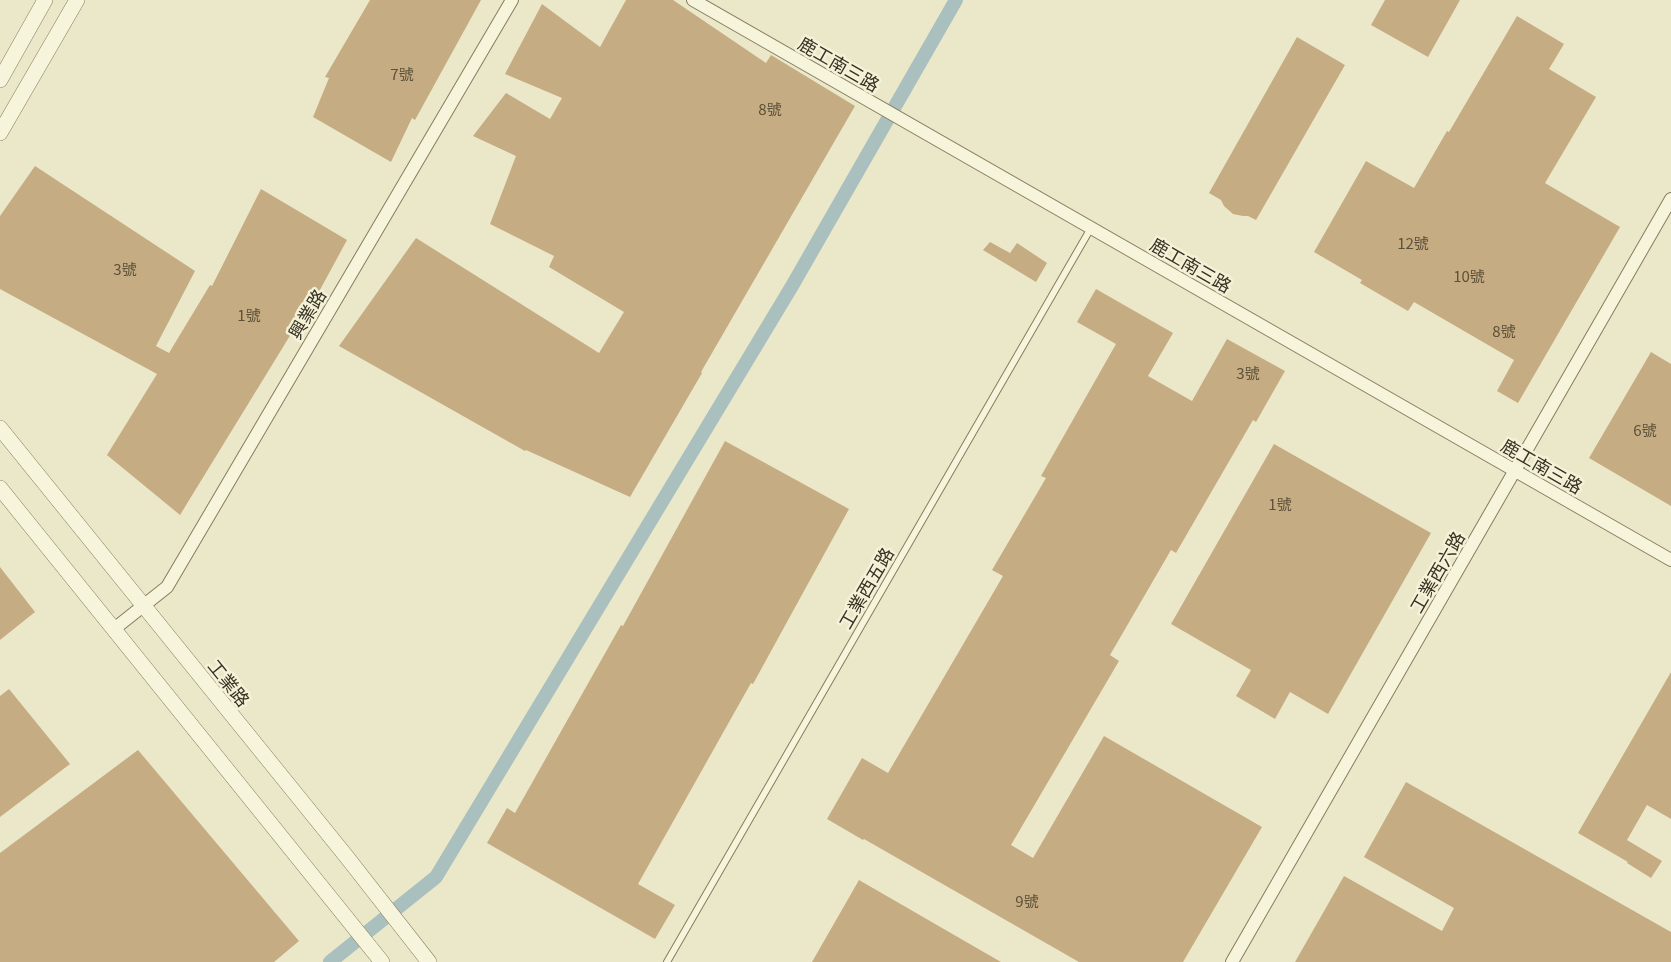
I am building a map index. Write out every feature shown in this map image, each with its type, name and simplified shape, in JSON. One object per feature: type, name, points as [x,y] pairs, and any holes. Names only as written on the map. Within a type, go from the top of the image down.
[{"type":"street","points":[[0,80],[45,0]]},
{"type":"street","points":[[0,133],[76,0]]},
{"type":"street","name":"興業路","points":[[114,629],[167,586],[512,0]]},
{"type":"street","name":"鹿工南三路","points":[[693,0],[1671,560]]},
{"type":"street","name":"工業西六路","points":[[1232,962],[1671,199]]},
{"type":"street","name":"工業路","points":[[0,428],[346,856],[429,962]]},
{"type":"street","points":[[0,488],[382,962]]},
{"type":"lane","name":"工業西五路","points":[[667,962],[1091,228]]},
{"type":"building","points":[[370,0],[481,0],[415,120],[412,118],[391,162],[313,117],[329,78],[325,77]]},
{"type":"building","points":[[626,0],[673,0],[766,63],[771,55],[855,106],[630,497],[525,451],[339,346],[416,238],[599,353],[624,312],[549,267],[554,256],[490,224],[516,156],[473,136],[506,93],[550,119],[562,98],[505,74],[542,4],[600,47]]},
{"type":"building","points":[[1385,0],[1460,0],[1428,57],[1371,25]]},
{"type":"building","points":[[1517,16],[1564,44],[1549,69],[1596,97],[1545,183],[1620,227],[1518,403],[1497,391],[1514,360],[1414,302],[1408,311],[1360,283],[1362,280],[1314,252],[1366,161],[1414,188]]},
{"type":"building","points":[[1297,37],[1345,65],[1256,220],[1248,216],[1233,214],[1224,206],[1221,200],[1209,193]]},
{"type":"building","points":[[35,166],[195,271],[156,346],[169,353],[210,285],[212,286],[261,189],[347,240],[302,323],[299,321],[180,515],[107,455],[157,374],[0,289],[0,216]]},
{"type":"building","points":[[990,242],[1010,253],[1017,243],[1047,263],[1036,282],[983,250]]},
{"type":"building","points":[[1096,289],[1173,333],[1148,376],[1192,401],[1227,339],[1285,371],[1256,422],[1253,420],[1176,553],[1171,550],[1110,655],[1119,661],[1011,845],[1033,858],[1104,736],[1262,827],[1183,962],[1079,962],[827,819],[862,758],[888,773],[1003,576],[992,570],[1046,478],[1041,476],[1116,344],[1077,322]]},
{"type":"building","points":[[1651,352],[1671,364],[1671,506],[1589,458]]},
{"type":"building","points":[[725,441],[849,509],[753,684],[751,683],[638,884],[675,905],[655,939],[487,843],[507,808],[515,813],[621,625],[623,626]]},
{"type":"building","points":[[1274,444],[1431,533],[1328,714],[1290,692],[1275,719],[1236,696],[1251,670],[1171,624]]},
{"type":"building","points":[[0,567],[35,612],[0,640]]},
{"type":"building","points":[[1671,672],[1671,819],[1647,805],[1627,840],[1662,861],[1651,878],[1628,862],[1578,833]]},
{"type":"building","points":[[9,689],[70,764],[0,817],[0,696]]},
{"type":"building","points":[[138,750],[299,941],[274,962],[0,962],[0,853]]},
{"type":"building","points":[[1406,782],[1671,932],[1671,962],[1295,962],[1344,876],[1442,931],[1454,908],[1364,857]]},
{"type":"building","points":[[859,880],[1001,962],[812,962]]},
{"type":"waterway","points":[[330,962],[436,877],[792,286],[956,0]]}]
